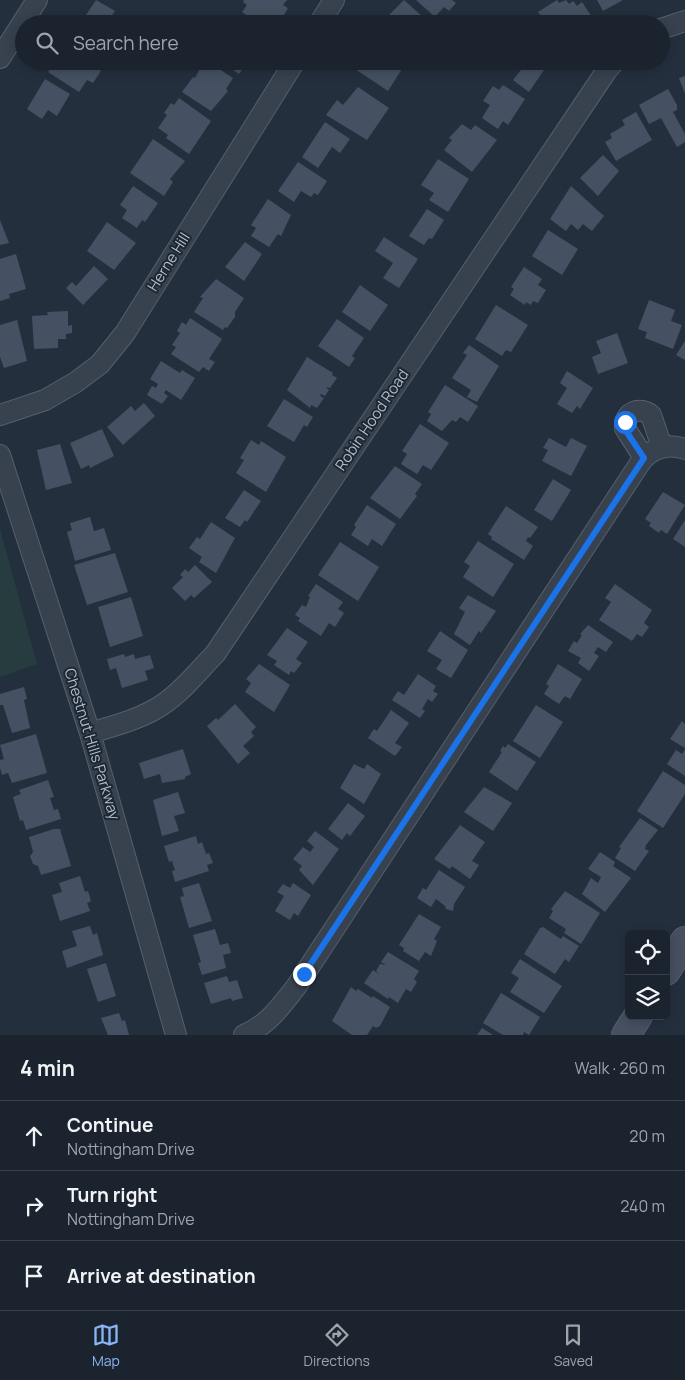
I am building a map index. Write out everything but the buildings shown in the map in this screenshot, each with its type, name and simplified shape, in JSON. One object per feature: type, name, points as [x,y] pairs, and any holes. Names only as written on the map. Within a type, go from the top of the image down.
[{"type":"main road","points":[[670,965],[685,941]]},
{"type":"main road","points":[[626,1035],[635,1020]]},
{"type":"street","points":[[27,15],[37,0]]},
{"type":"street","points":[[325,15],[334,0]]},
{"type":"street","points":[[670,26],[685,21]]},
{"type":"street","points":[[0,58],[15,34]]},
{"type":"street","name":"Herne Hill","points":[[0,415],[61,392],[100,364],[124,333],[289,70]]},
{"type":"street","name":"Robin Hood Road","points":[[90,733],[144,715],[162,705],[186,685],[215,654],[607,70]]},
{"type":"street","points":[[644,458],[625,428],[626,418],[633,412],[642,410],[651,415],[662,447]]},
{"type":"street","points":[[244,1035],[258,1029],[270,1019],[296,987],[644,458],[662,447],[673,446],[685,450]]},
{"type":"street","name":"Chestnut Hills Parkway","points":[[0,455],[90,733],[176,1035]]},
{"type":"green space","points":[[0,529],[37,664],[0,677]]},
{"type":"route","points":[[304,974],[644,458],[626,431],[625,422]]}]
